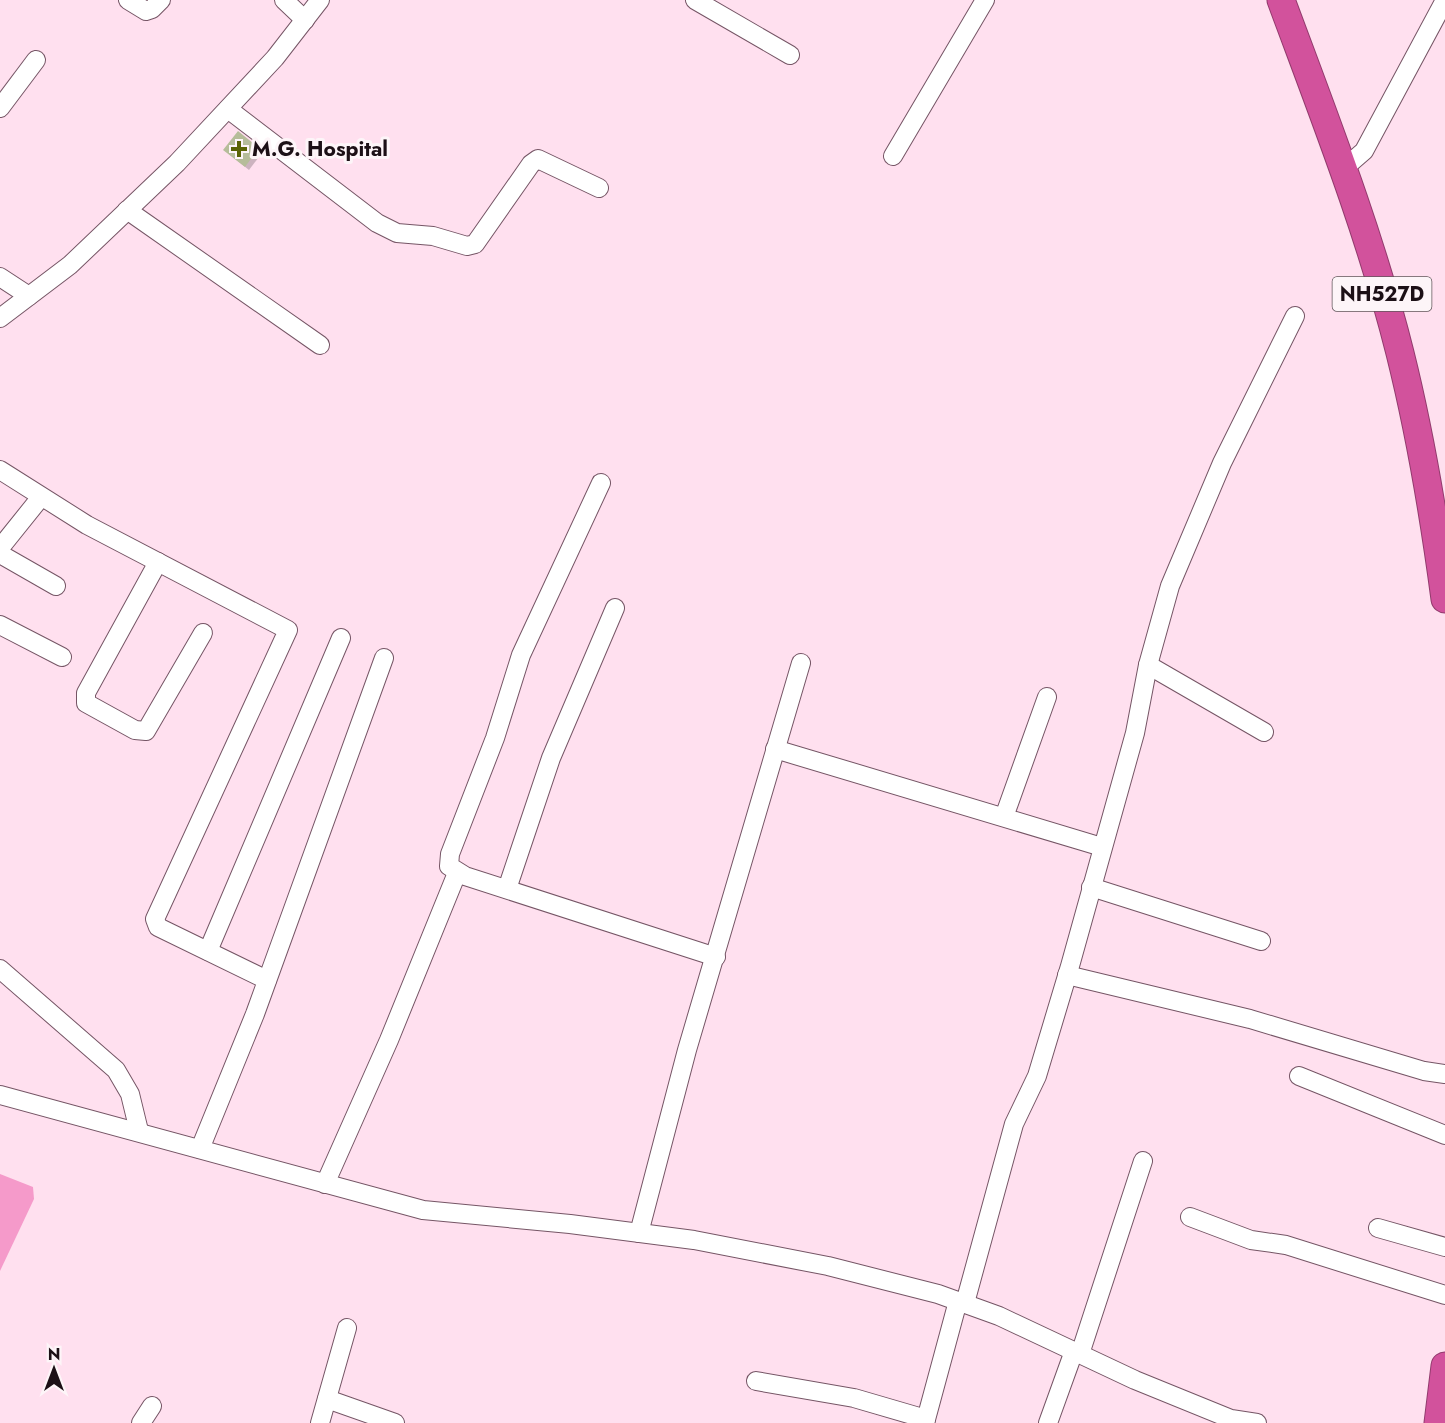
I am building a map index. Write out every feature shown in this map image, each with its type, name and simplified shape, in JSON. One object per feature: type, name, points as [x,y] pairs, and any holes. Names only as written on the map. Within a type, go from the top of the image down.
[{"type":"highway","name":"NH527D","points":[[1281,0],[1360,219],[1399,352],[1423,464],[1445,599]]},
{"type":"highway","points":[[1438,1423],[1445,1366]]},
{"type":"street","points":[[128,0],[146,11],[152,9],[161,0]]},
{"type":"street","points":[[284,0],[305,20]]},
{"type":"street","points":[[0,318],[70,265],[127,210],[228,109],[275,58],[320,0]]},
{"type":"street","points":[[695,0],[790,55]]},
{"type":"street","points":[[893,156],[985,0]]},
{"type":"street","points":[[1342,170],[1364,151],[1445,0]]},
{"type":"street","points":[[0,108],[36,60]]},
{"type":"street","points":[[228,109],[377,223],[397,233],[433,236],[467,246],[475,244],[531,164],[538,159],[598,188]]},
{"type":"street","points":[[127,210],[320,345]]},
{"type":"street","points":[[0,277],[29,296]]},
{"type":"street","points":[[756,1381],[854,1398],[925,1421],[1014,1124],[1037,1076],[1067,975],[1135,733],[1148,665],[1170,586],[1222,463],[1295,316]]},
{"type":"street","points":[[0,470],[87,525],[289,632],[155,919],[158,927],[267,980]]},
{"type":"street","points":[[601,483],[521,655],[495,738],[450,854],[449,866],[457,873],[716,957]]},
{"type":"street","points":[[0,548],[41,497]]},
{"type":"street","points":[[0,555],[56,585]]},
{"type":"street","points":[[158,562],[86,693],[86,703],[135,730],[146,731],[203,633]]},
{"type":"street","points":[[507,890],[551,758],[615,608]]},
{"type":"street","points":[[0,625],[62,657]]},
{"type":"street","points":[[208,951],[341,638]]},
{"type":"street","points":[[200,1149],[267,980],[384,658]]},
{"type":"street","points":[[639,1233],[687,1050],[801,663]]},
{"type":"street","points":[[1148,665],[1264,732]]},
{"type":"street","points":[[1004,817],[1047,697]]},
{"type":"street","points":[[775,749],[1102,848]]},
{"type":"street","points":[[326,1184],[389,1040],[457,873]]},
{"type":"street","points":[[1091,887],[1261,941]]},
{"type":"street","points":[[0,969],[116,1070],[130,1094],[139,1131]]},
{"type":"street","points":[[1067,975],[1195,1005],[1355,1048],[1413,1068],[1445,1074]]},
{"type":"street","points":[[1299,1076],[1445,1135]]},
{"type":"street","points":[[0,1095],[423,1209],[694,1240],[828,1266],[961,1302],[1135,1380],[1231,1419],[1257,1423]]},
{"type":"street","points":[[1048,1423],[1077,1353],[1143,1161]]},
{"type":"street","points":[[1190,1216],[1257,1242],[1286,1245],[1445,1295]]},
{"type":"street","points":[[1378,1228],[1445,1247]]},
{"type":"street","points":[[320,1423],[347,1328]]},
{"type":"street","points":[[327,1399],[395,1423]]},
{"type":"street","points":[[141,1423],[152,1406]]},
{"type":"shaded area","points":[[0,1174],[33,1187],[34,1199],[0,1271]]},
{"type":"building","points":[[238,131],[259,148],[245,167],[223,150]]},
{"type":"place","name":"M.G. Hospital","points":[[239,149]]}]
